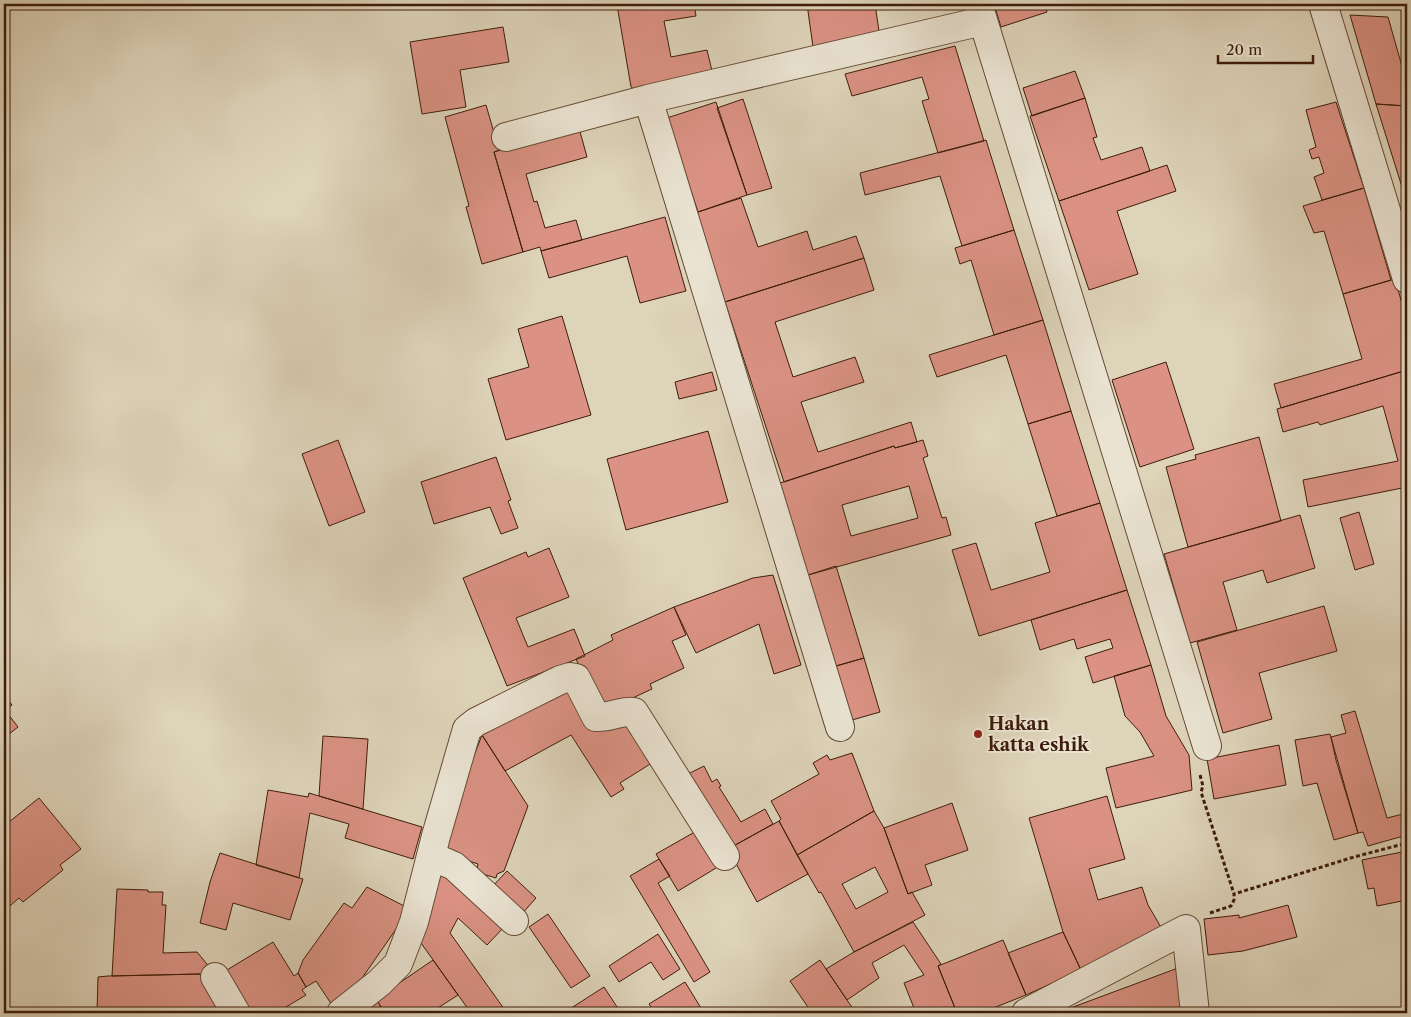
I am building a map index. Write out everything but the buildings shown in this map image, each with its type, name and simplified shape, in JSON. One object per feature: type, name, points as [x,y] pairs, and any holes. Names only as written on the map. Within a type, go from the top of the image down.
[{"type":"street","points":[[1323,4],[1407,279]]},
{"type":"street","points":[[506,137],[981,12],[1207,746]]},
{"type":"street","points":[[648,99],[840,727]]},
{"type":"street","points":[[341,1013],[379,983],[398,964],[414,922],[467,730],[476,722],[560,680],[570,677],[576,678],[596,717],[634,712],[726,856]]},
{"type":"street","points":[[431,856],[454,866],[514,922]]},
{"type":"street","points":[[1026,1013],[1186,929],[1195,1013]]},
{"type":"street","points":[[215,977],[236,1013]]},
{"type":"path","points":[[1186,929],[1191,920],[1231,906],[1234,900],[1234,894],[1201,792],[1203,786],[1198,770],[1200,758],[1207,746]]},
{"type":"path","points":[[1234,894],[1407,843]]},
{"type":"place","name":"Hakan katta eshik","points":[[978,734]]}]
